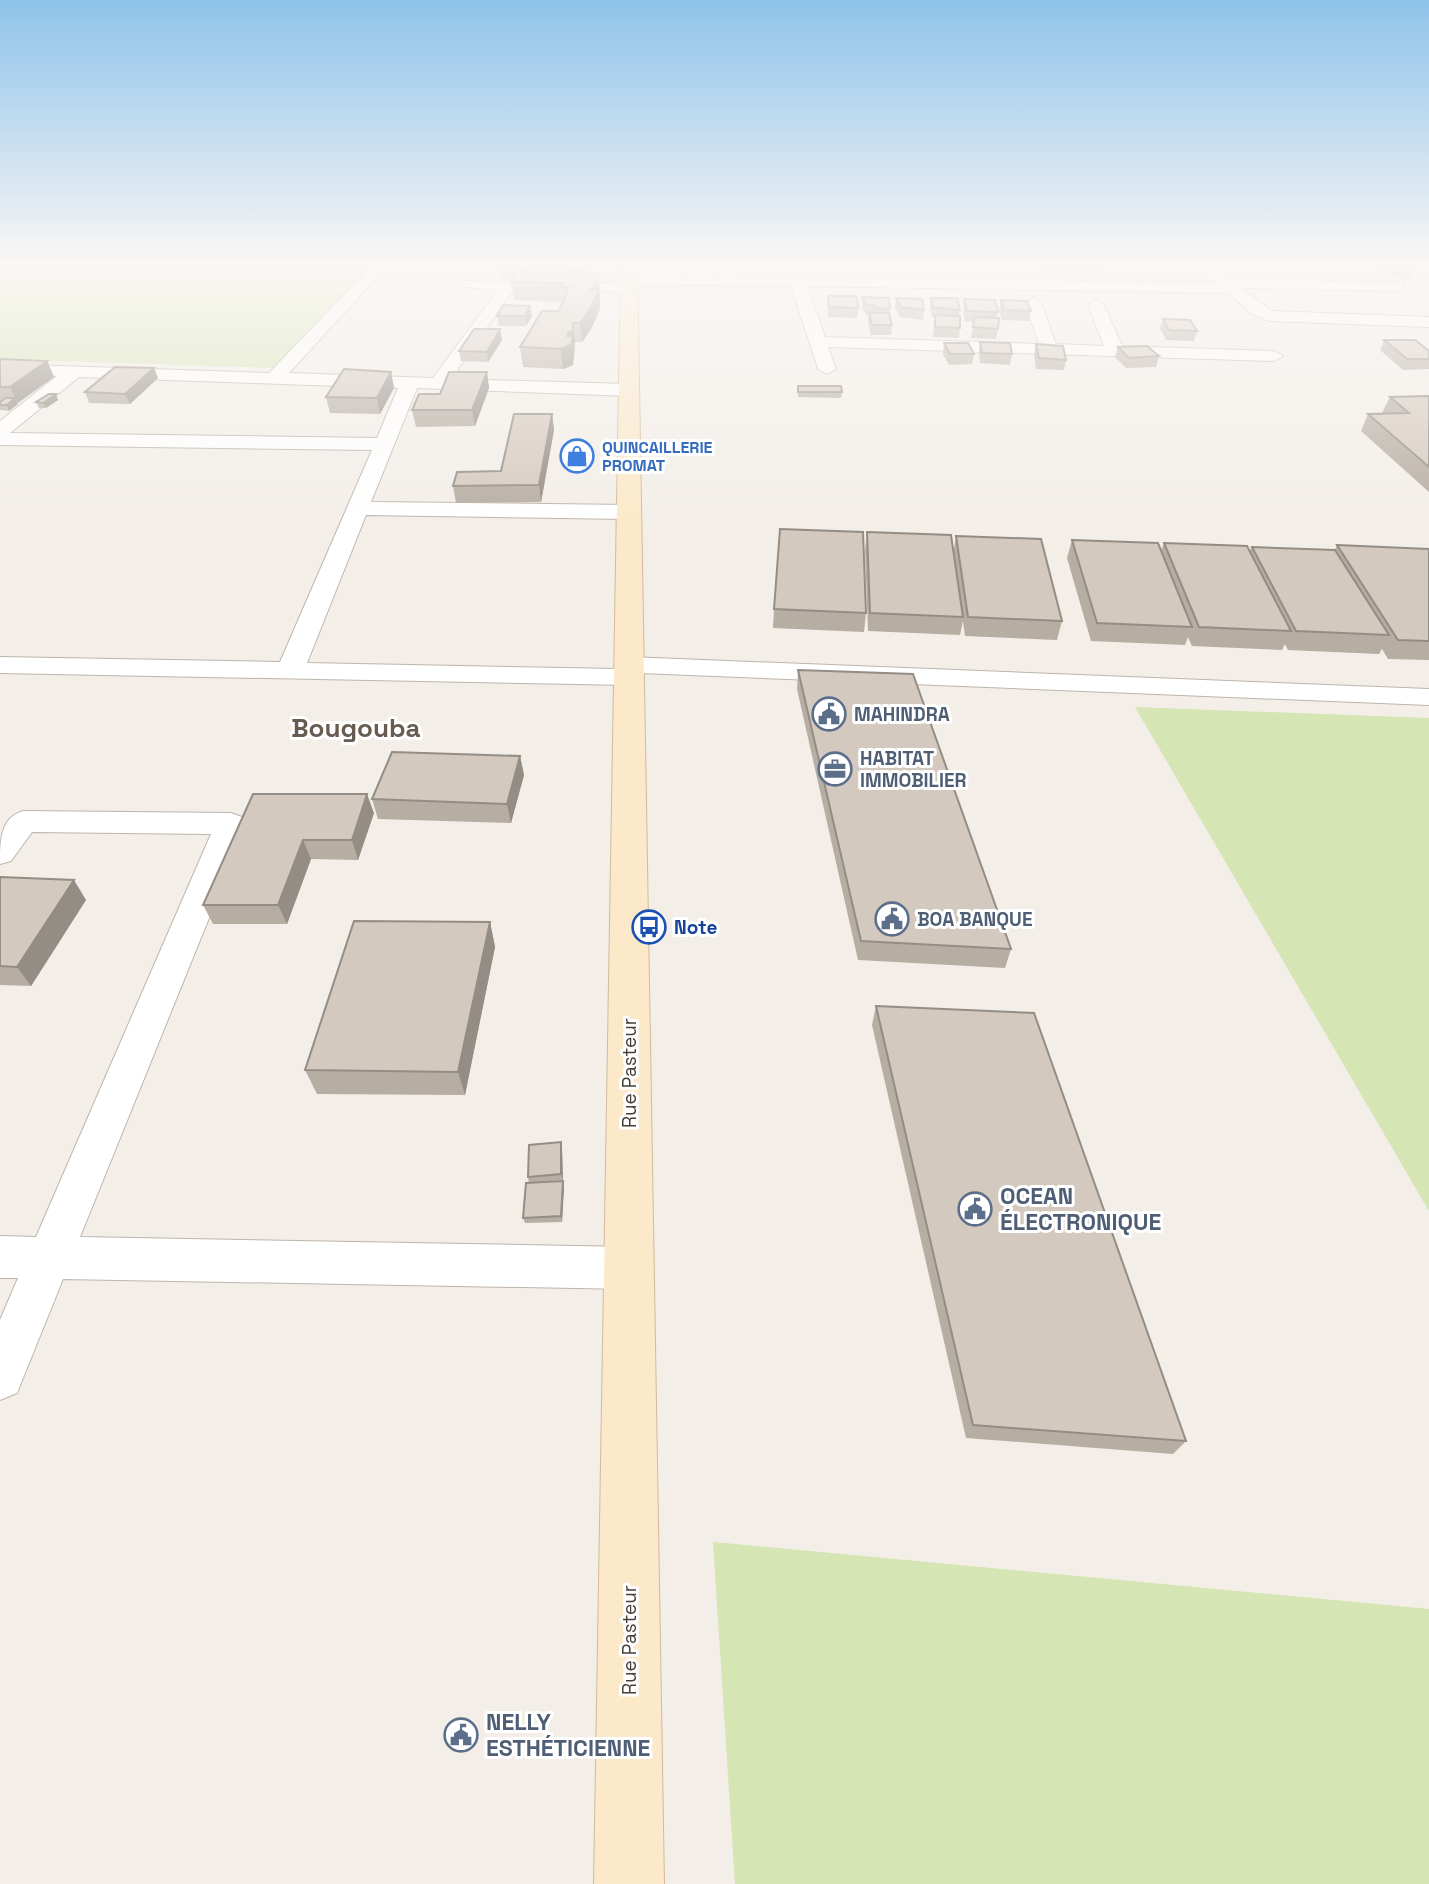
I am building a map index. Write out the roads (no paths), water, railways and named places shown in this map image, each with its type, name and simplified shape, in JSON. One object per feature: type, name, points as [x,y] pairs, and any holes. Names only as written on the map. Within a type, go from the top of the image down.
[{"type":"main road","name":"Rue Pasteur","points":[[629,350],[629,1884]]},
{"type":"street","points":[[274,378],[301,350]]},
{"type":"street","points":[[439,383],[463,350]]},
{"type":"street","points":[[820,350],[827,369]]},
{"type":"street","points":[[1079,350],[1274,356]]},
{"type":"street","points":[[0,369],[629,390]]},
{"type":"street","points":[[0,431],[75,371]]},
{"type":"street","points":[[290,671],[410,383]]},
{"type":"street","points":[[0,439],[385,444]]},
{"type":"street","points":[[358,508],[629,512]]},
{"type":"street","points":[[0,665],[290,671],[629,671],[1429,697]]},
{"type":"street","points":[[0,853],[23,821],[231,824],[0,1376]]},
{"type":"street","points":[[0,1257],[629,1268]]},
{"type":"place","name":"QUINCAILLERIE PROMAT","points":[[577,456]]},
{"type":"place","name":"MAHINDRA","points":[[829,714]]},
{"type":"place","name":"HABITAT IMMOBILIER","points":[[835,769]]},
{"type":"place","name":"BOA BANQUE","points":[[892,919]]},
{"type":"place","name":"Note","points":[[649,927]]},
{"type":"place","name":"OCEAN ÉLECTRONIQUE","points":[[975,1209]]},
{"type":"place","name":"NELLY ESTHÉTICIENNE","points":[[461,1735]]},
{"type":"district","name":"Bougouba","points":[[356,728]]}]
